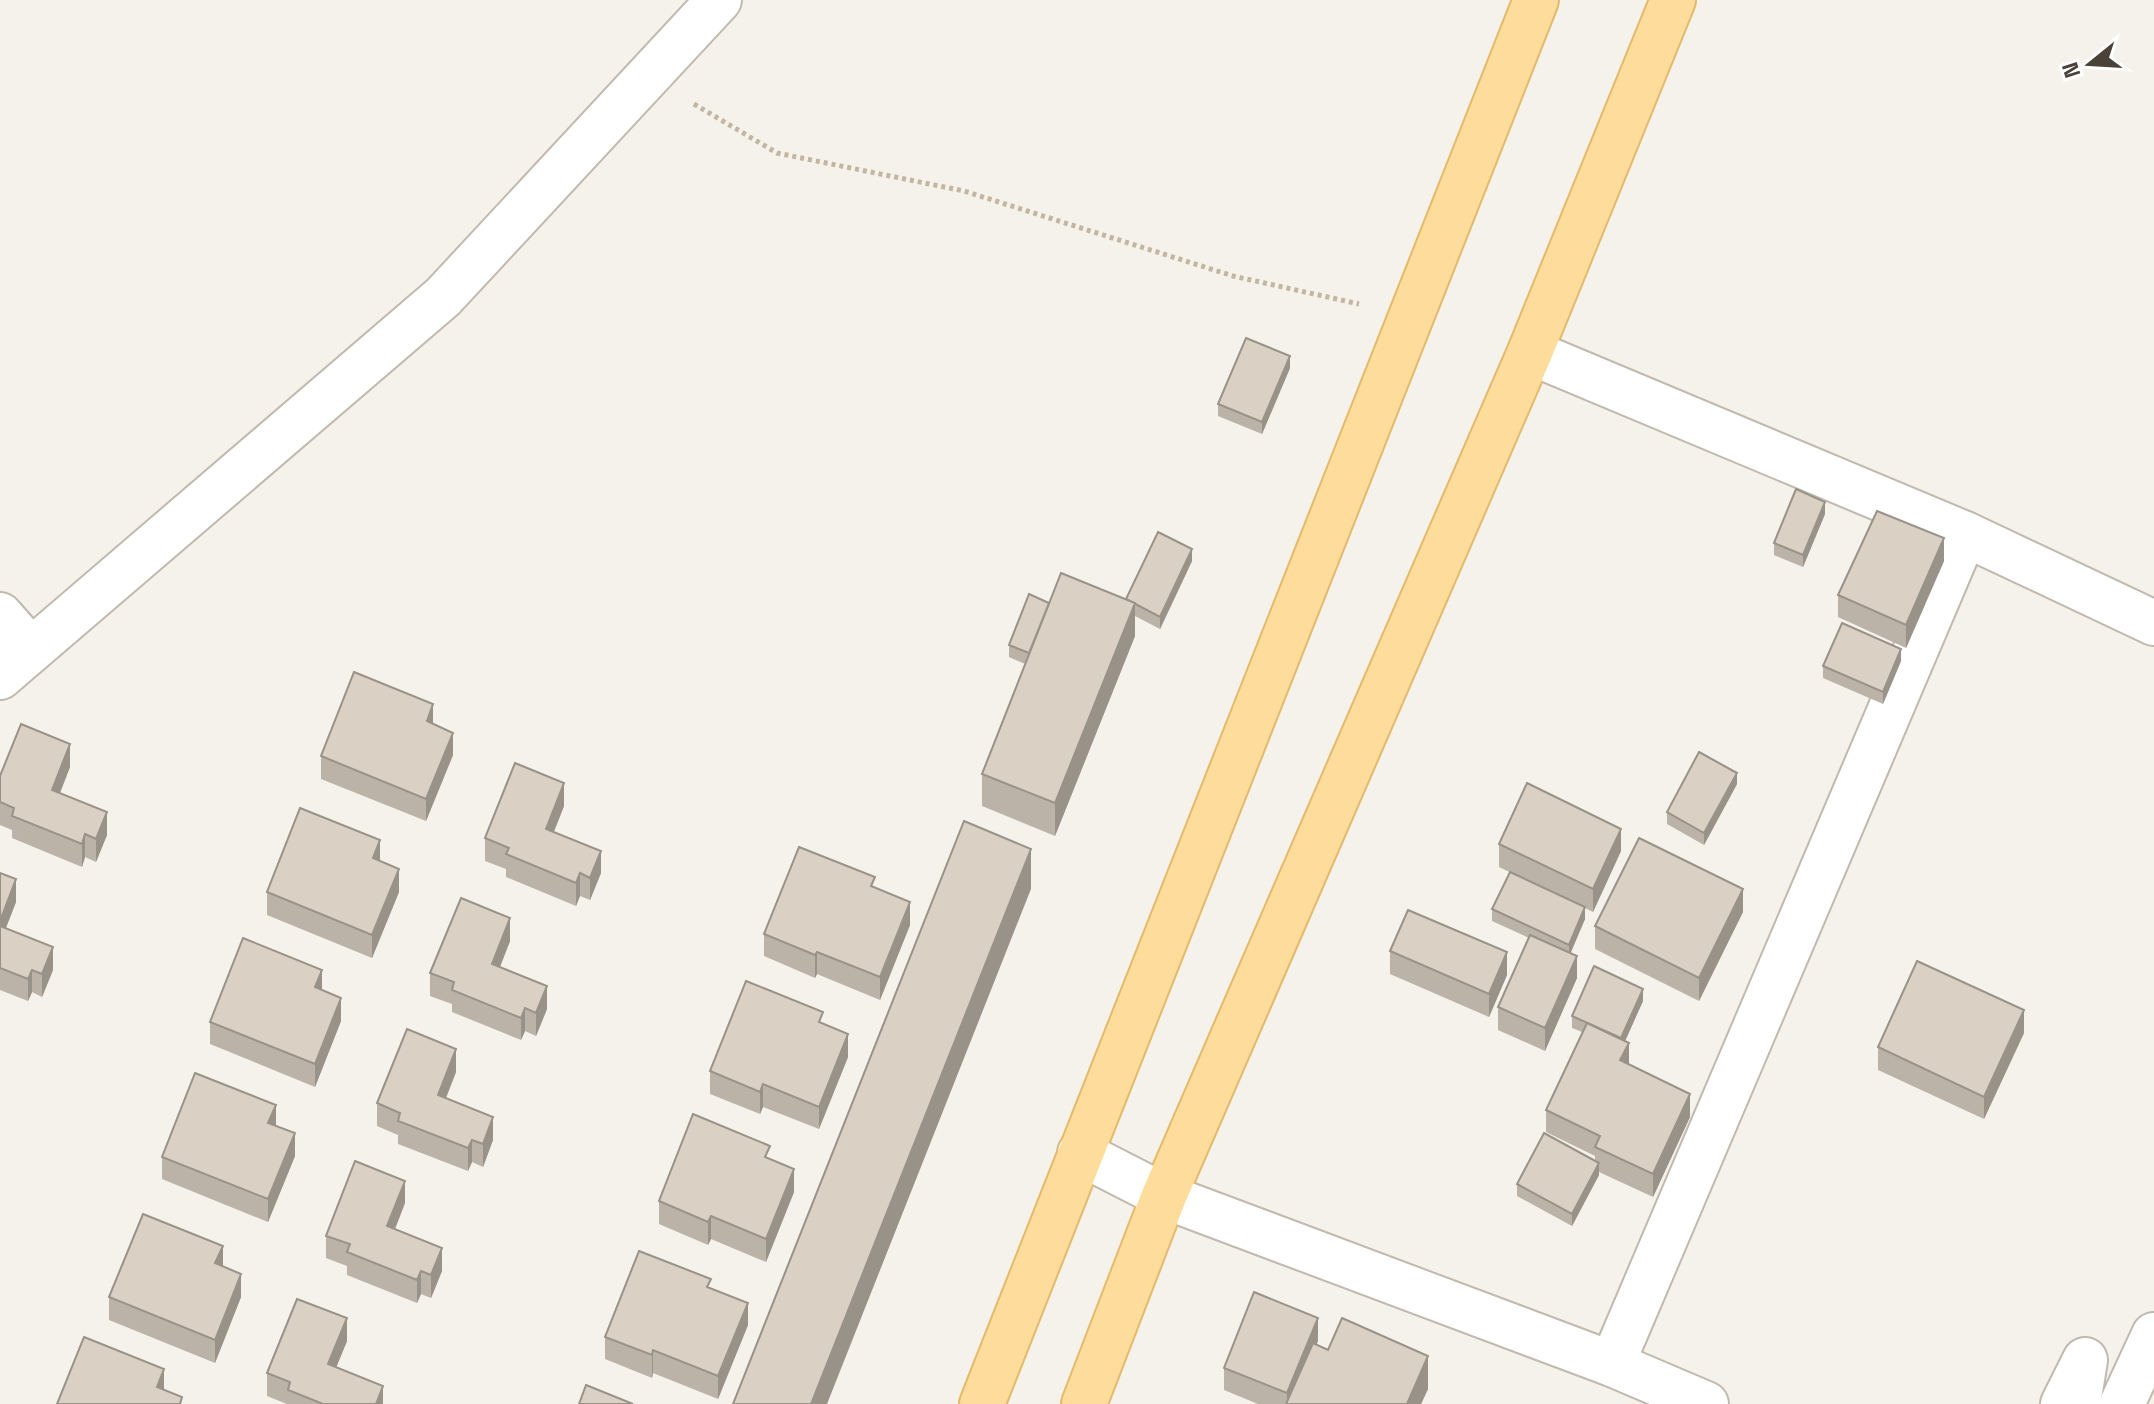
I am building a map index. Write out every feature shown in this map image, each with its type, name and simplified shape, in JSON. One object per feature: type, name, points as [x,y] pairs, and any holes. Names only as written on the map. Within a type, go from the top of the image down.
[{"type":"main road","points":[[982,1404],[1536,0]]},
{"type":"main road","points":[[1084,1404],[1164,1196],[1530,352],[1673,0]]},
{"type":"street","points":[[0,615],[15,663],[443,297],[719,0]]},
{"type":"street","points":[[1530,352],[1965,534],[2154,623]]},
{"type":"street","points":[[1612,1364],[1965,534]]},
{"type":"street","points":[[1080,1153],[1164,1196],[1612,1364],[1706,1404]]},
{"type":"street","points":[[2122,1404],[2154,1335]]},
{"type":"street","points":[[2063,1404],[2085,1360],[2078,1404]]},
{"type":"path","points":[[649,77],[777,153],[964,191],[1233,276],[1411,316]]},
{"type":"building","points":[[1246,338],[1290,356],[1262,422],[1218,404]]},
{"type":"building","points":[[1796,489],[1825,502],[1803,555],[1774,543]]},
{"type":"building","points":[[1877,511],[1944,538],[1906,625],[1838,595]]},
{"type":"building","points":[[1158,532],[1192,549],[1160,617],[1126,599]]},
{"type":"building","points":[[1061,573],[1135,603],[1055,803],[982,774]]},
{"type":"building","points":[[1029,594],[1049,603],[1029,653],[1009,645]]},
{"type":"building","points":[[1842,623],[1901,649],[1883,692],[1823,666]]},
{"type":"building","points":[[354,672],[433,704],[427,721],[453,733],[426,799],[321,756]]},
{"type":"building","points":[[21,724],[70,744],[52,790],[107,812],[96,839],[85,834],[82,844],[12,816],[14,808],[0,802],[0,776]]},
{"type":"building","points":[[1699,752],[1737,773],[1704,833],[1667,812]]},
{"type":"building","points":[[515,763],[564,783],[546,829],[601,851],[590,878],[580,873],[576,883],[506,854],[509,848],[485,838]]},
{"type":"building","points":[[1527,783],[1621,829],[1593,889],[1499,844]]},
{"type":"building","points":[[300,808],[380,840],[373,858],[399,869],[372,935],[267,892]]},
{"type":"building","points":[[964,821],[1031,849],[811,1404],[733,1404]]},
{"type":"building","points":[[1639,838],[1743,889],[1699,978],[1595,926]]},
{"type":"building","points":[[799,847],[875,877],[871,886],[910,902],[880,977],[764,934]]},
{"type":"building","points":[[1510,872],[1585,907],[1569,945],[1492,909]]},
{"type":"building","points":[[0,873],[16,879],[0,921]]},
{"type":"building","points":[[461,898],[510,918],[492,964],[547,986],[536,1013],[525,1008],[521,1018],[452,990],[454,982],[430,973]]},
{"type":"building","points":[[1408,910],[1507,952],[1489,994],[1390,951]]},
{"type":"building","points":[[0,926],[53,947],[42,974],[32,970],[28,979],[0,968]]},
{"type":"building","points":[[1530,935],[1577,956],[1545,1028],[1498,1007]]},
{"type":"building","points":[[243,938],[322,970],[315,987],[341,998],[315,1064],[210,1022]]},
{"type":"building","points":[[1917,961],[2024,1010],[1984,1097],[1878,1047]]},
{"type":"building","points":[[1594,966],[1643,989],[1621,1038],[1572,1016]]},
{"type":"building","points":[[746,981],[823,1012],[819,1022],[848,1034],[819,1107],[763,1084],[760,1092],[710,1071]]},
{"type":"building","points":[[1587,1023],[1629,1043],[1620,1060],[1690,1094],[1653,1174],[1595,1147],[1600,1136],[1546,1110]]},
{"type":"building","points":[[407,1029],[456,1049],[438,1095],[493,1117],[483,1144],[472,1140],[468,1148],[398,1121],[400,1113],[377,1103]]},
{"type":"building","points":[[195,1073],[276,1105],[268,1123],[295,1133],[268,1199],[162,1157]]},
{"type":"building","points":[[693,1114],[770,1146],[765,1157],[794,1169],[766,1239],[711,1216],[708,1222],[659,1201]]},
{"type":"building","points":[[1544,1133],[1599,1163],[1572,1214],[1517,1184]]},
{"type":"building","points":[[355,1161],[405,1181],[387,1226],[442,1248],[431,1275],[421,1271],[417,1280],[347,1252],[350,1244],[326,1236]]},
{"type":"building","points":[[143,1214],[223,1246],[215,1263],[241,1274],[215,1340],[109,1297]]},
{"type":"building","points":[[639,1251],[711,1279],[707,1287],[748,1303],[718,1376],[653,1350],[652,1355],[605,1337]]},
{"type":"building","points":[[1254,1292],[1318,1318],[1287,1393],[1224,1368]]},
{"type":"building","points":[[297,1299],[347,1318],[328,1364],[383,1386],[376,1404],[323,1404],[288,1390],[290,1382],[267,1373]]},
{"type":"building","points":[[1342,1318],[1428,1356],[1407,1404],[1286,1404],[1313,1343],[1328,1350]]},
{"type":"building","points":[[84,1337],[164,1369],[157,1387],[182,1397],[180,1404],[57,1404]]},
{"type":"building","points":[[586,1385],[633,1404],[579,1404]]}]
